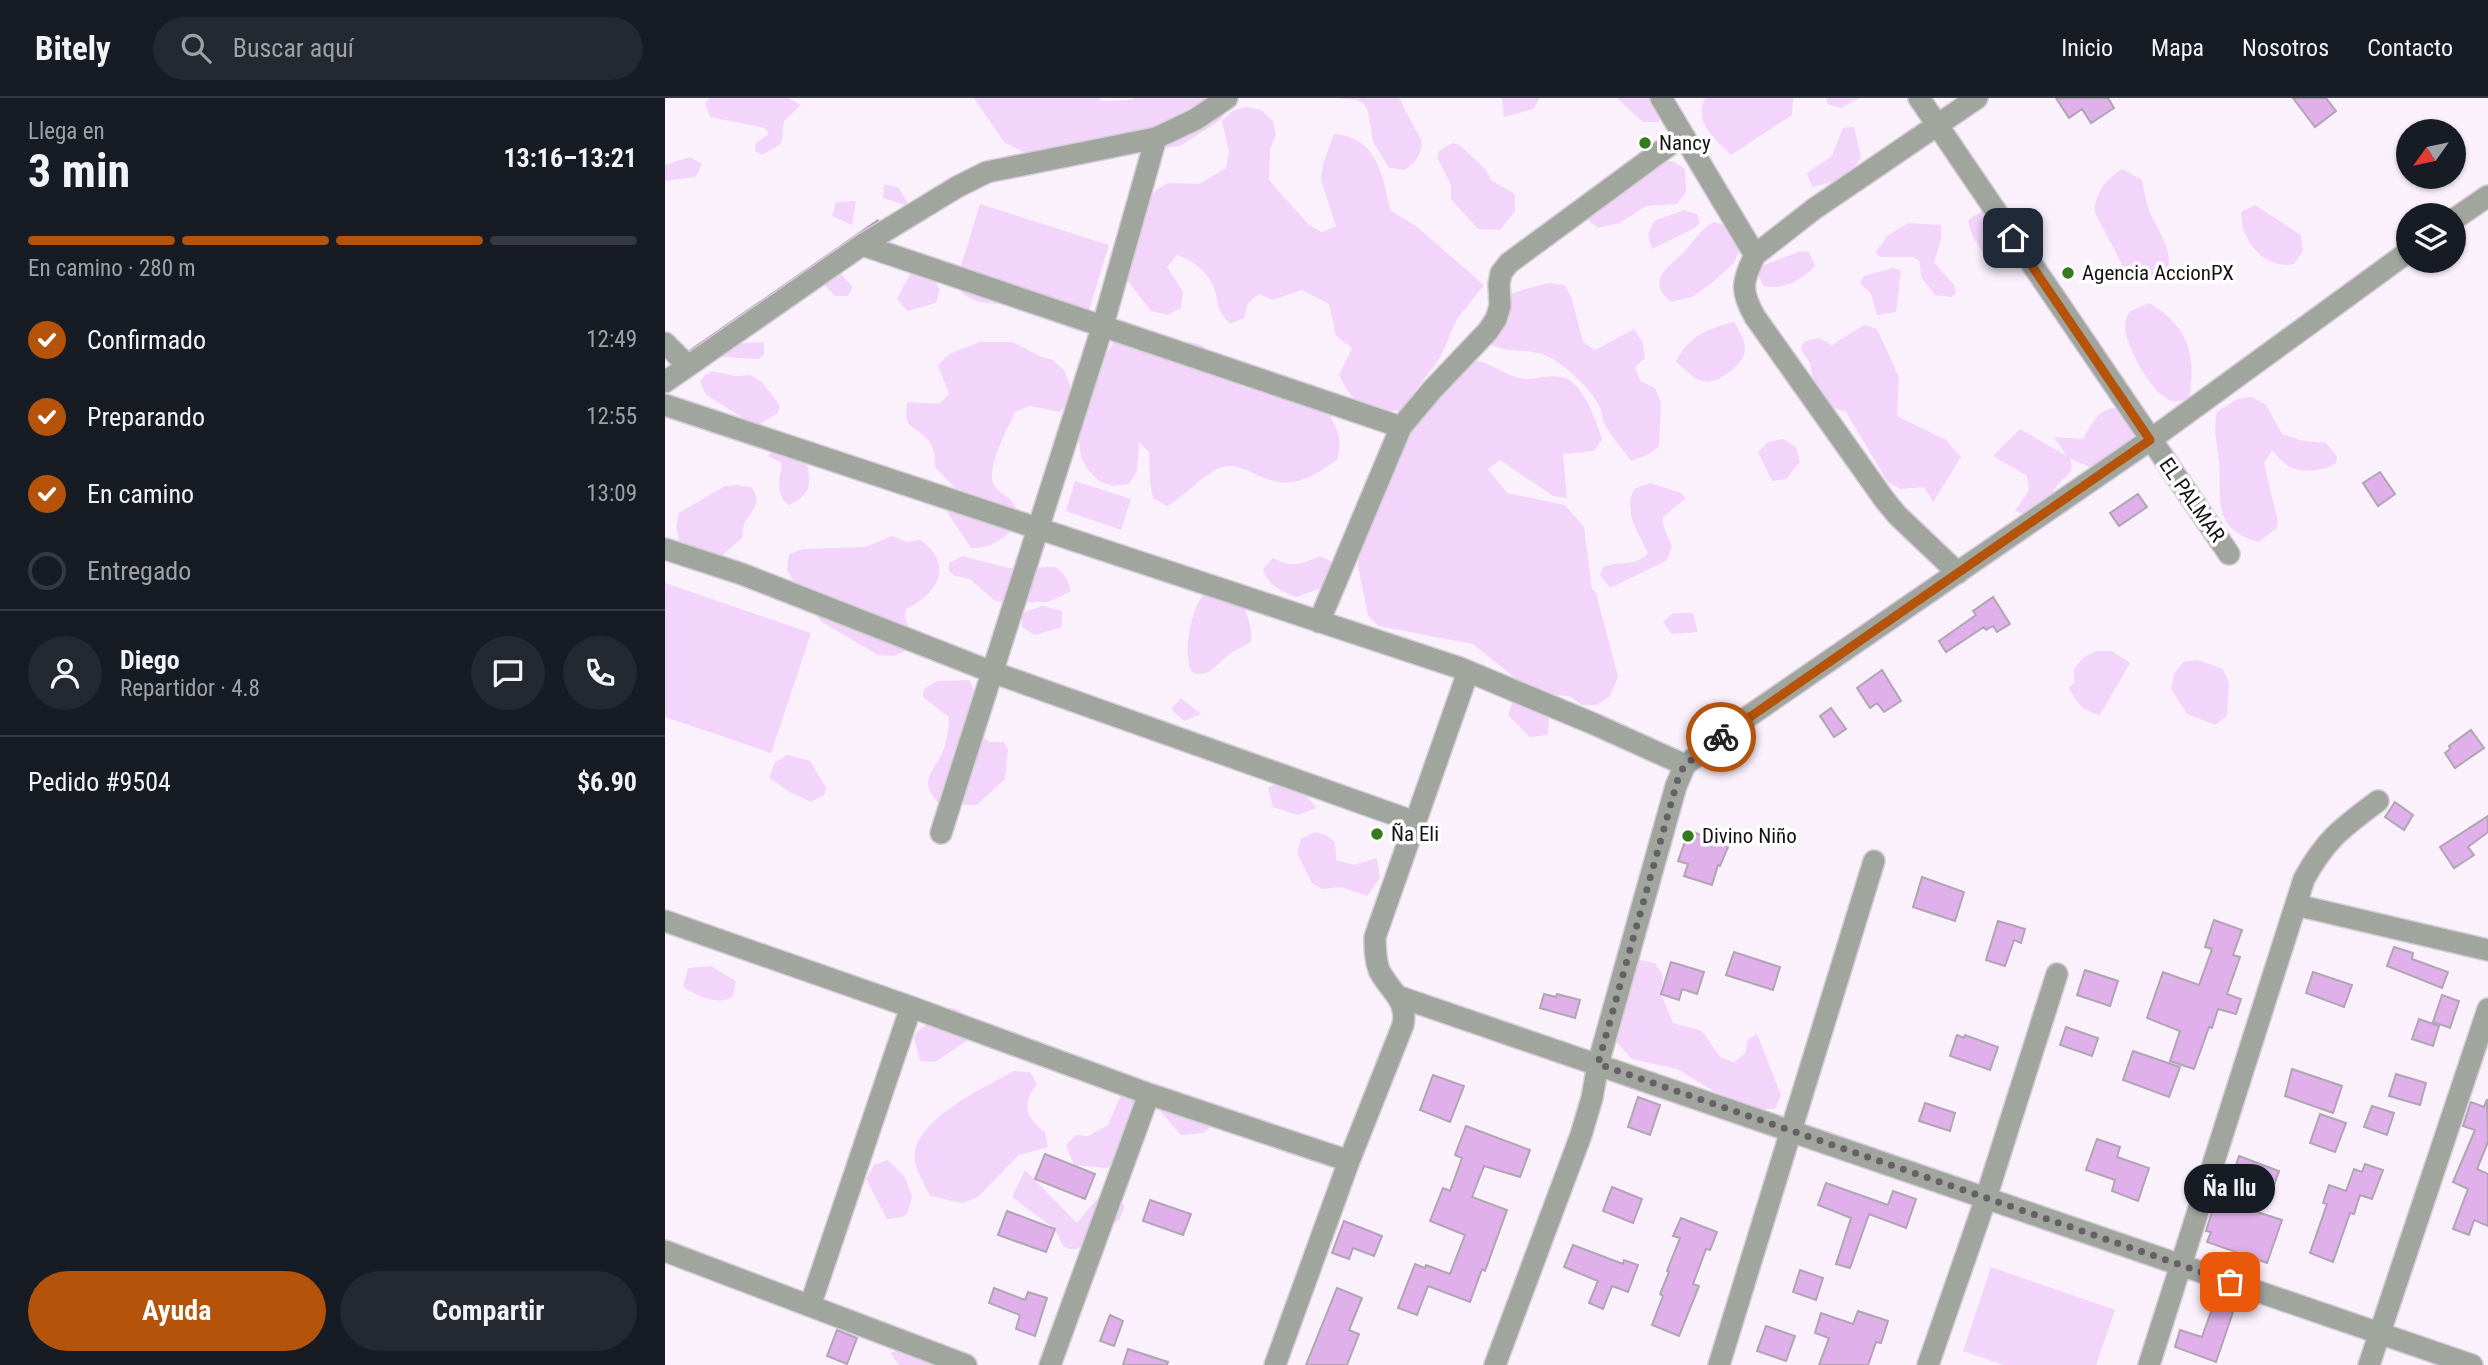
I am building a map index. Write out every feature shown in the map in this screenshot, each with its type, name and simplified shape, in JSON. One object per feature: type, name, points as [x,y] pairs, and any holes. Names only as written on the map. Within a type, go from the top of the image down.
[{"type":"street","points":[[665,382],[862,245],[957,187],[987,172],[1156,138],[1184,125],[1227,98]]},
{"type":"street","points":[[1661,98],[1755,255]]},
{"type":"street","name":"EL PALMAR","points":[[1919,98],[2229,554]]},
{"type":"street","points":[[1958,573],[1897,515],[1884,499],[1755,317],[1745,300],[1744,285],[1755,255],[1814,209],[1977,98]]},
{"type":"street","points":[[1319,622],[1401,427],[1496,319],[1500,306],[1501,273],[1509,263],[1683,135]]},
{"type":"street","points":[[941,833],[1103,325],[1156,138]]},
{"type":"street","points":[[2466,211],[2488,196]]},
{"type":"street","points":[[862,245],[1401,427]]},
{"type":"street","points":[[1495,1365],[1581,1136],[1598,1064],[1676,786],[1686,764],[1749,716],[2150,440],[2396,261]]},
{"type":"street","points":[[665,343],[688,366]]},
{"type":"street","points":[[665,405],[1468,672],[1686,764]]},
{"type":"street","points":[[665,549],[742,574],[992,672],[1415,822]]},
{"type":"street","points":[[1275,1365],[1402,1025],[1404,1007],[1376,962],[1375,937],[1468,672]]},
{"type":"street","points":[[2149,1365],[2304,879],[2319,852],[2347,825],[2378,801]]},
{"type":"street","points":[[1719,1365],[1874,861]]},
{"type":"street","points":[[2296,905],[2488,950]]},
{"type":"street","points":[[667,929],[911,1007],[1149,1094],[1349,1161]]},
{"type":"street","points":[[1928,1365],[1986,1198],[2057,974]]},
{"type":"street","points":[[1397,996],[2472,1365]]},
{"type":"street","points":[[810,1306],[911,1007]]},
{"type":"street","points":[[2369,1365],[2488,1009]]},
{"type":"street","points":[[1050,1365],[1149,1094]]},
{"type":"street","points":[[665,1251],[965,1365]]},
{"type":"shaded area","points":[[710,98],[788,98],[801,105],[784,121],[781,144],[762,155],[755,151],[756,143],[769,134],[765,128],[710,117],[705,103]]},
{"type":"shaded area","points":[[974,98],[1099,98],[1100,101],[1135,98],[1238,98],[1219,121],[1180,146],[1044,163],[1004,142]]},
{"type":"shaded area","points":[[1336,98],[1399,98],[1421,140],[1420,154],[1415,161],[1405,170],[1389,168],[1373,142],[1368,111],[1364,104],[1357,100]]},
{"type":"shaded area","points":[[1502,98],[1540,98],[1533,109],[1504,117]]},
{"type":"shaded area","points":[[1617,98],[1656,98],[1660,107],[1659,122],[1643,122]]},
{"type":"shaded area","points":[[1705,98],[1793,98],[1792,115],[1731,155],[1707,130],[1702,115]]},
{"type":"shaded area","points":[[1827,98],[1860,98],[1841,108],[1827,104]]},
{"type":"shaded area","points":[[1247,107],[1261,110],[1273,121],[1276,135],[1270,149],[1269,180],[1309,225],[1322,232],[1336,226],[1321,180],[1323,164],[1334,134],[1349,137],[1360,142],[1376,160],[1391,211],[1416,226],[1484,285],[1457,319],[1440,358],[1400,411],[1363,405],[1351,394],[1339,375],[1352,348],[1336,336],[1329,304],[1302,290],[1273,300],[1259,294],[1248,303],[1244,318],[1230,324],[1219,309],[1209,278],[1197,266],[1182,257],[1177,255],[1167,267],[1183,292],[1181,308],[1168,315],[1151,311],[1123,275],[1124,246],[1155,191],[1168,183],[1199,184],[1226,168],[1229,152],[1222,121],[1232,111]]},
{"type":"shaded area","points":[[1854,127],[1861,157],[1856,165],[1841,179],[1812,187],[1807,173],[1832,156],[1843,128]]},
{"type":"shaded area","points":[[1453,143],[1461,146],[1485,169],[1492,181],[1515,194],[1515,211],[1500,230],[1478,229],[1451,199],[1451,185],[1437,157],[1440,150]]},
{"type":"shaded area","points":[[690,157],[702,164],[696,177],[665,181],[665,165]]},
{"type":"shaded area","points":[[1672,161],[1685,169],[1686,192],[1677,204],[1646,206],[1620,223],[1598,228],[1589,221],[1589,213],[1609,203],[1619,174],[1626,169]]},
{"type":"shaded area","points":[[2122,169],[2142,180],[2149,209],[2168,251],[2165,275],[2125,275],[2095,213],[2096,200],[2102,188]]},
{"type":"shaded area","points":[[884,184],[899,188],[910,207],[883,198]]},
{"type":"shaded area","points":[[856,201],[852,225],[832,216],[836,202]]},
{"type":"shaded area","points":[[980,204],[1109,245],[1089,310],[1000,282],[1006,302],[983,303],[963,294],[953,283]]},
{"type":"shaded area","points":[[2255,205],[2301,235],[2303,251],[2294,264],[2271,262],[2259,254],[2249,241],[2243,229],[2241,212]]},
{"type":"shaded area","points":[[1987,208],[2024,251],[2013,262],[1989,261],[1972,236],[1968,220]]},
{"type":"shaded area","points":[[1684,210],[1697,214],[1700,222],[1695,228],[1652,249],[1648,235],[1654,221]]},
{"type":"shaded area","points":[[878,219],[879,221],[690,352],[689,350]]},
{"type":"shaded area","points":[[1714,222],[1730,226],[1742,244],[1734,263],[1692,297],[1671,302],[1660,287],[1662,274],[1702,231]]},
{"type":"shaded area","points":[[1908,223],[1941,225],[1941,240],[1934,262],[1954,285],[1956,293],[1951,297],[1935,295],[1921,277],[1920,262],[1914,257],[1881,257],[1875,253],[1888,235]]},
{"type":"shaded area","points":[[1801,251],[1809,252],[1815,266],[1810,271],[1785,285],[1763,286],[1756,268]]},
{"type":"shaded area","points":[[832,265],[853,287],[848,296],[835,296],[819,279]]},
{"type":"shaded area","points":[[1893,268],[1901,270],[1896,312],[1877,315],[1871,294],[1860,283],[1864,276]]},
{"type":"shaded area","points":[[911,272],[932,277],[940,290],[936,303],[907,311],[897,299]]},
{"type":"shaded area","points":[[1549,283],[1565,285],[1572,299],[1583,342],[1595,350],[1634,329],[1643,343],[1645,358],[1635,367],[1640,381],[1655,388],[1661,402],[1659,447],[1645,456],[1631,461],[1603,422],[1601,410],[1591,394],[1576,377],[1550,357],[1504,349],[1480,338],[1481,321],[1493,305],[1511,294]]},
{"type":"shaded area","points":[[2149,303],[2173,322],[2187,344],[2192,370],[2189,399],[2172,401],[2157,390],[2130,347],[2125,326],[2129,312]]},
{"type":"shaded area","points":[[1734,322],[1745,350],[1741,361],[1728,373],[1719,379],[1706,382],[1699,380],[1676,361],[1687,345],[1700,334]]},
{"type":"shaded area","points":[[1864,325],[1877,329],[1899,377],[1897,416],[1946,440],[1961,457],[1933,502],[1924,487],[1900,489],[1887,481],[1846,412],[1817,402],[1810,363],[1801,350],[1803,342],[1819,338],[1832,345]]},
{"type":"shaded area","points":[[1153,336],[1199,344],[1212,352],[1242,387],[1271,392],[1317,394],[1338,434],[1337,460],[1312,476],[1296,482],[1277,482],[1245,469],[1223,467],[1215,470],[1167,506],[1153,498],[1149,452],[1139,442],[1137,471],[1129,484],[1113,486],[1099,481],[1088,470],[1081,457],[1077,426],[1090,381],[1114,341]]},
{"type":"shaded area","points":[[764,342],[764,354],[759,359],[722,357],[713,350],[719,344]]},
{"type":"shaded area","points":[[980,342],[1013,342],[1053,360],[1064,370],[1070,385],[1070,400],[1060,412],[1030,406],[1015,412],[995,459],[992,478],[998,490],[1014,504],[1019,519],[999,541],[971,548],[945,509],[956,489],[935,467],[932,445],[910,425],[906,412],[907,402],[939,404],[949,394],[938,365],[949,354]]},
{"type":"shaded area","points":[[1463,359],[1486,363],[1519,378],[1557,376],[1569,380],[1582,393],[1596,423],[1602,439],[1594,451],[1563,454],[1567,498],[1553,496],[1500,460],[1488,469],[1507,493],[1565,505],[1584,527],[1592,589],[1596,593],[1618,677],[1610,696],[1597,705],[1582,705],[1569,696],[1535,694],[1473,644],[1378,626],[1368,615],[1358,566],[1359,533],[1409,439],[1415,424],[1414,417],[1438,366]]},
{"type":"shaded area","points":[[712,371],[735,376],[750,375],[762,382],[780,406],[777,414],[756,426],[706,395],[700,381]]},
{"type":"shaded area","points":[[2252,397],[2266,405],[2282,434],[2303,441],[2326,443],[2337,456],[2336,463],[2326,468],[2301,470],[2287,465],[2272,451],[2264,463],[2278,522],[2276,529],[2258,542],[2233,529],[2222,511],[2215,432],[2217,412],[2237,399]]},
{"type":"shaded area","points":[[2135,406],[2144,416],[2134,440],[2111,477],[2070,458],[2070,472],[2054,490],[2050,512],[2036,518],[2015,511],[2029,490],[2027,476],[1993,456],[2020,429],[2067,456],[2054,437],[2083,439],[2102,412]]},
{"type":"shaded area","points":[[1783,439],[1796,447],[1800,462],[1786,479],[1772,481],[1758,452],[1768,442]]},
{"type":"shaded area","points":[[776,447],[805,453],[809,484],[804,495],[789,505],[780,492],[782,463],[768,456]]},
{"type":"shaded area","points":[[1075,481],[1131,499],[1121,530],[1066,511]]},
{"type":"shaded area","points":[[1650,483],[1681,493],[1686,498],[1663,517],[1663,525],[1672,547],[1666,561],[1610,588],[1600,575],[1603,567],[1631,563],[1648,553],[1633,522],[1630,506],[1634,489]]},
{"type":"shaded area","points":[[725,486],[752,487],[756,498],[756,505],[744,524],[742,538],[718,559],[681,550],[676,527],[679,513]]},
{"type":"shaded area","points":[[893,536],[906,542],[920,540],[931,549],[939,568],[934,587],[906,609],[905,617],[910,631],[907,650],[894,656],[878,655],[822,622],[811,610],[787,570],[789,554],[803,549],[865,547]]},
{"type":"shaded area","points":[[962,556],[1009,568],[1056,567],[1068,581],[1070,592],[1048,602],[995,601],[970,579],[955,576],[949,571],[949,563]]},
{"type":"shaded area","points":[[1320,556],[1334,563],[1325,587],[1296,597],[1272,584],[1263,569],[1273,558],[1297,564]]},
{"type":"shaded area","points":[[665,583],[811,633],[771,753],[665,717]]},
{"type":"shaded area","points":[[1209,590],[1235,591],[1245,609],[1251,642],[1208,672],[1199,674],[1193,673],[1188,658],[1190,628],[1200,599]]},
{"type":"shaded area","points":[[1043,606],[1062,611],[1062,627],[1035,635],[1023,628],[1021,613]]},
{"type":"shaded area","points":[[1673,613],[1693,613],[1698,632],[1672,634],[1663,622]]},
{"type":"shaded area","points":[[2097,651],[2112,651],[2130,663],[2100,715],[2081,706],[2069,688],[2074,683],[2074,669],[2084,657]]},
{"type":"shaded area","points":[[2198,660],[2223,669],[2229,683],[2227,716],[2215,725],[2187,714],[2171,689],[2174,674],[2183,662]]},
{"type":"shaded area","points":[[969,680],[976,694],[978,732],[989,742],[1004,742],[1008,749],[1005,779],[977,805],[940,805],[929,790],[928,783],[944,747],[949,717],[923,697],[924,689],[937,681]]},
{"type":"shaded area","points":[[1514,697],[1549,715],[1548,735],[1530,737],[1508,715]]},
{"type":"shaded area","points":[[1181,698],[1201,714],[1184,721],[1171,709]]},
{"type":"shaded area","points":[[788,755],[810,761],[826,788],[824,795],[811,802],[769,778],[775,762]]},
{"type":"shaded area","points":[[1283,783],[1303,792],[1317,808],[1298,815],[1273,807],[1268,787]]},
{"type":"shaded area","points":[[1315,832],[1326,835],[1335,842],[1336,860],[1354,865],[1377,858],[1380,878],[1367,896],[1341,887],[1322,889],[1312,883],[1297,853],[1301,839]]},
{"type":"shaded area","points":[[1639,960],[1655,963],[1663,976],[1661,994],[1673,1023],[1702,1031],[1720,1057],[1734,1062],[1745,1054],[1748,1039],[1757,1034],[1781,1095],[1775,1109],[1758,1109],[1743,1104],[1715,1092],[1677,1069],[1632,1059],[1613,1038],[1623,965]]},
{"type":"shaded area","points":[[711,966],[736,981],[733,996],[714,1000],[683,987],[688,968]]},
{"type":"shaded area","points":[[950,1008],[960,1011],[971,1025],[968,1040],[935,1062],[920,1061],[914,1037],[918,1031]]},
{"type":"shaded area","points":[[1014,1071],[1030,1072],[1037,1084],[1029,1098],[1028,1110],[1033,1121],[1045,1132],[1048,1147],[1019,1155],[978,1197],[962,1203],[930,1196],[915,1163],[915,1151],[920,1138],[929,1126],[956,1104]]},
{"type":"shaded area","points":[[1123,1090],[1135,1097],[1130,1140],[1119,1163],[1106,1168],[1074,1165],[1066,1145],[1076,1135],[1088,1136],[1108,1125]]},
{"type":"shaded area","points":[[1167,1106],[1208,1116],[1210,1127],[1204,1133],[1181,1135],[1160,1111]]},
{"type":"shaded area","points":[[888,1160],[904,1176],[912,1196],[908,1212],[903,1217],[887,1219],[866,1179],[874,1165]]},
{"type":"shaded area","points":[[1025,1170],[1077,1223],[1096,1200],[1102,1197],[1119,1201],[1125,1206],[1119,1220],[1077,1249],[1063,1246],[1055,1229],[1012,1197]]},
{"type":"shaded area","points":[[1991,1267],[2115,1310],[2096,1365],[2004,1365],[1963,1351]]},
{"type":"shaded area","points":[[903,1349],[952,1365],[899,1365],[890,1353]]},
{"type":"building","points":[[2056,98],[2108,98],[2114,108],[2091,123],[2082,109],[2069,118]]},
{"type":"building","points":[[2293,98],[2326,98],[2336,111],[2315,127]]},
{"type":"building","points":[[2380,472],[2395,494],[2378,506],[2363,483]]},
{"type":"building","points":[[2138,494],[2147,507],[2119,526],[2110,513]]},
{"type":"building","points":[[1993,597],[2010,624],[1997,632],[1993,626],[1986,630],[1984,627],[1946,652],[1939,641],[1976,615],[1973,611]]},
{"type":"building","points":[[1882,670],[1901,701],[1884,712],[1877,703],[1870,708],[1857,688]]},
{"type":"building","points":[[1831,708],[1846,729],[1834,737],[1820,716]]},
{"type":"building","points":[[2471,730],[2484,748],[2455,768],[2445,753],[2450,749],[2449,746]]},
{"type":"building","points":[[2395,802],[2413,815],[2404,830],[2385,817]]},
{"type":"building","points":[[2488,816],[2488,832],[2468,847],[2474,855],[2454,868],[2440,847]]},
{"type":"building","points":[[1689,830],[1728,847],[1720,866],[1718,865],[1712,885],[1684,876],[1688,864],[1678,861]]},
{"type":"building","points":[[1922,877],[1964,892],[1955,921],[1913,907]]},
{"type":"building","points":[[2214,920],[2242,930],[2233,955],[2240,957],[2227,994],[2241,999],[2236,1014],[2218,1009],[2194,1069],[2170,1061],[2180,1031],[2147,1018],[2163,972],[2199,985],[2212,949],[2205,947]]},
{"type":"building","points":[[1998,921],[2025,929],[2021,943],[2014,940],[2005,966],[1986,960]]},
{"type":"building","points":[[2394,947],[2413,953],[2412,959],[2448,972],[2442,988],[2387,966]]},
{"type":"building","points":[[1734,952],[1780,967],[1773,990],[1726,975]]},
{"type":"building","points":[[1671,962],[1704,972],[1697,994],[1682,989],[1679,1000],[1661,994]]},
{"type":"building","points":[[2085,970],[2118,981],[2110,1006],[2077,995]]},
{"type":"building","points":[[2313,972],[2352,985],[2344,1007],[2306,993]]},
{"type":"building","points":[[1544,994],[1556,997],[1557,994],[1580,1000],[1575,1018],[1540,1008]]},
{"type":"building","points":[[2442,995],[2459,1001],[2450,1028],[2433,1022]]},
{"type":"building","points":[[2419,1019],[2439,1026],[2433,1046],[2412,1039]]},
{"type":"building","points":[[2066,1027],[2098,1038],[2092,1056],[2060,1045]]},
{"type":"building","points":[[1957,1035],[1964,1038],[1965,1035],[1998,1047],[1990,1070],[1950,1056]]},
{"type":"building","points":[[2133,1051],[2180,1067],[2169,1097],[2123,1080]]},
{"type":"building","points":[[2292,1069],[2342,1086],[2333,1113],[2285,1096]]},
{"type":"building","points":[[2396,1074],[2426,1083],[2420,1105],[2389,1096]]},
{"type":"building","points":[[1433,1075],[1464,1086],[1450,1122],[1420,1110]]},
{"type":"building","points":[[1638,1097],[1660,1105],[1650,1135],[1628,1127]]},
{"type":"building","points":[[2487,1099],[2488,1142],[2477,1169],[2488,1174],[2488,1226],[2474,1220],[2469,1235],[2453,1229],[2468,1189],[2453,1182],[2475,1130],[2463,1126],[2471,1102],[2484,1107]]},
{"type":"building","points":[[1925,1103],[1955,1113],[1950,1131],[1919,1121]]},
{"type":"building","points":[[2372,1106],[2394,1113],[2387,1135],[2364,1127]]},
{"type":"building","points":[[2320,1114],[2346,1123],[2335,1152],[2310,1143]]},
{"type":"building","points":[[1466,1126],[1530,1150],[1520,1177],[1484,1166],[1472,1197],[1507,1210],[1485,1271],[1482,1269],[1470,1302],[1428,1286],[1417,1315],[1398,1308],[1415,1264],[1450,1274],[1465,1235],[1430,1221],[1443,1188],[1450,1191],[1462,1158],[1455,1155]]},
{"type":"building","points":[[2097,1139],[2120,1147],[2117,1157],[2149,1168],[2138,1201],[2112,1191],[2115,1180],[2086,1170]]},
{"type":"building","points":[[1045,1154],[1095,1174],[1085,1199],[1035,1179]]},
{"type":"building","points":[[2239,1156],[2279,1171],[2273,1188],[2233,1174]]},
{"type":"building","points":[[2365,1164],[2383,1170],[2372,1199],[2360,1195],[2354,1214],[2350,1213],[2333,1262],[2310,1253],[2327,1204],[2323,1203],[2329,1185],[2346,1191],[2354,1169],[2362,1172]]},
{"type":"building","points":[[1826,1183],[1888,1205],[1893,1191],[1916,1199],[1906,1228],[1869,1214],[1850,1268],[1836,1264],[1851,1218],[1818,1205]]},
{"type":"building","points":[[1612,1187],[1642,1199],[1633,1223],[1603,1211]]},
{"type":"building","points":[[2216,1199],[2282,1220],[2267,1263],[2207,1242],[2211,1232],[2206,1231]]},
{"type":"building","points":[[1150,1200],[1191,1214],[1183,1235],[1143,1221]]},
{"type":"building","points":[[1007,1211],[1055,1229],[1046,1252],[998,1235]]},
{"type":"building","points":[[1681,1218],[1717,1232],[1710,1250],[1706,1249],[1693,1284],[1699,1286],[1679,1336],[1652,1325],[1663,1296],[1660,1294],[1669,1272],[1667,1271],[1680,1238],[1673,1236]]},
{"type":"building","points":[[1344,1221],[1382,1236],[1374,1256],[1353,1248],[1349,1259],[1332,1253]]},
{"type":"building","points":[[1573,1245],[1623,1264],[1624,1260],[1638,1265],[1628,1292],[1612,1286],[1603,1309],[1589,1303],[1598,1281],[1564,1267]]},
{"type":"building","points":[[1800,1270],[1823,1278],[1816,1300],[1793,1292]]},
{"type":"building","points":[[994,1288],[1025,1300],[1028,1292],[1047,1298],[1035,1336],[1016,1329],[1020,1315],[989,1303]]},
{"type":"building","points":[[1337,1288],[1362,1298],[1349,1330],[1359,1334],[1347,1365],[1306,1365]]},
{"type":"building","points":[[2213,1306],[2233,1312],[2216,1362],[2175,1347],[2180,1330],[2202,1337]]},
{"type":"building","points":[[1858,1311],[1888,1321],[1881,1343],[1876,1342],[1868,1365],[1819,1365],[1829,1338],[1815,1333],[1821,1313],[1853,1324]]},
{"type":"building","points":[[1110,1315],[1123,1321],[1114,1346],[1100,1341]]},
{"type":"building","points":[[1766,1326],[1795,1336],[1786,1361],[1757,1351]]},
{"type":"building","points":[[837,1330],[857,1338],[847,1364],[827,1356]]},
{"type":"building","points":[[1128,1349],[1168,1362],[1167,1365],[1123,1365]]},
{"type":"way so far","points":[[1721,737],[1685,765],[1679,775],[1598,1064],[2230,1282]]},
{"type":"place","name":"Nancy","points":[[1645,143]]},
{"type":"place","name":"Agencia AccionPX","points":[[2068,273]]},
{"type":"place","name":"Ña Eli","points":[[1377,834]]},
{"type":"place","name":"Divino Niño","points":[[1688,836]]},
{"type":"place","name":"Ña Ilu","points":[[2230,1282]]},
{"type":"route","points":[[1721,737],[2150,440],[2013,238]]}]
